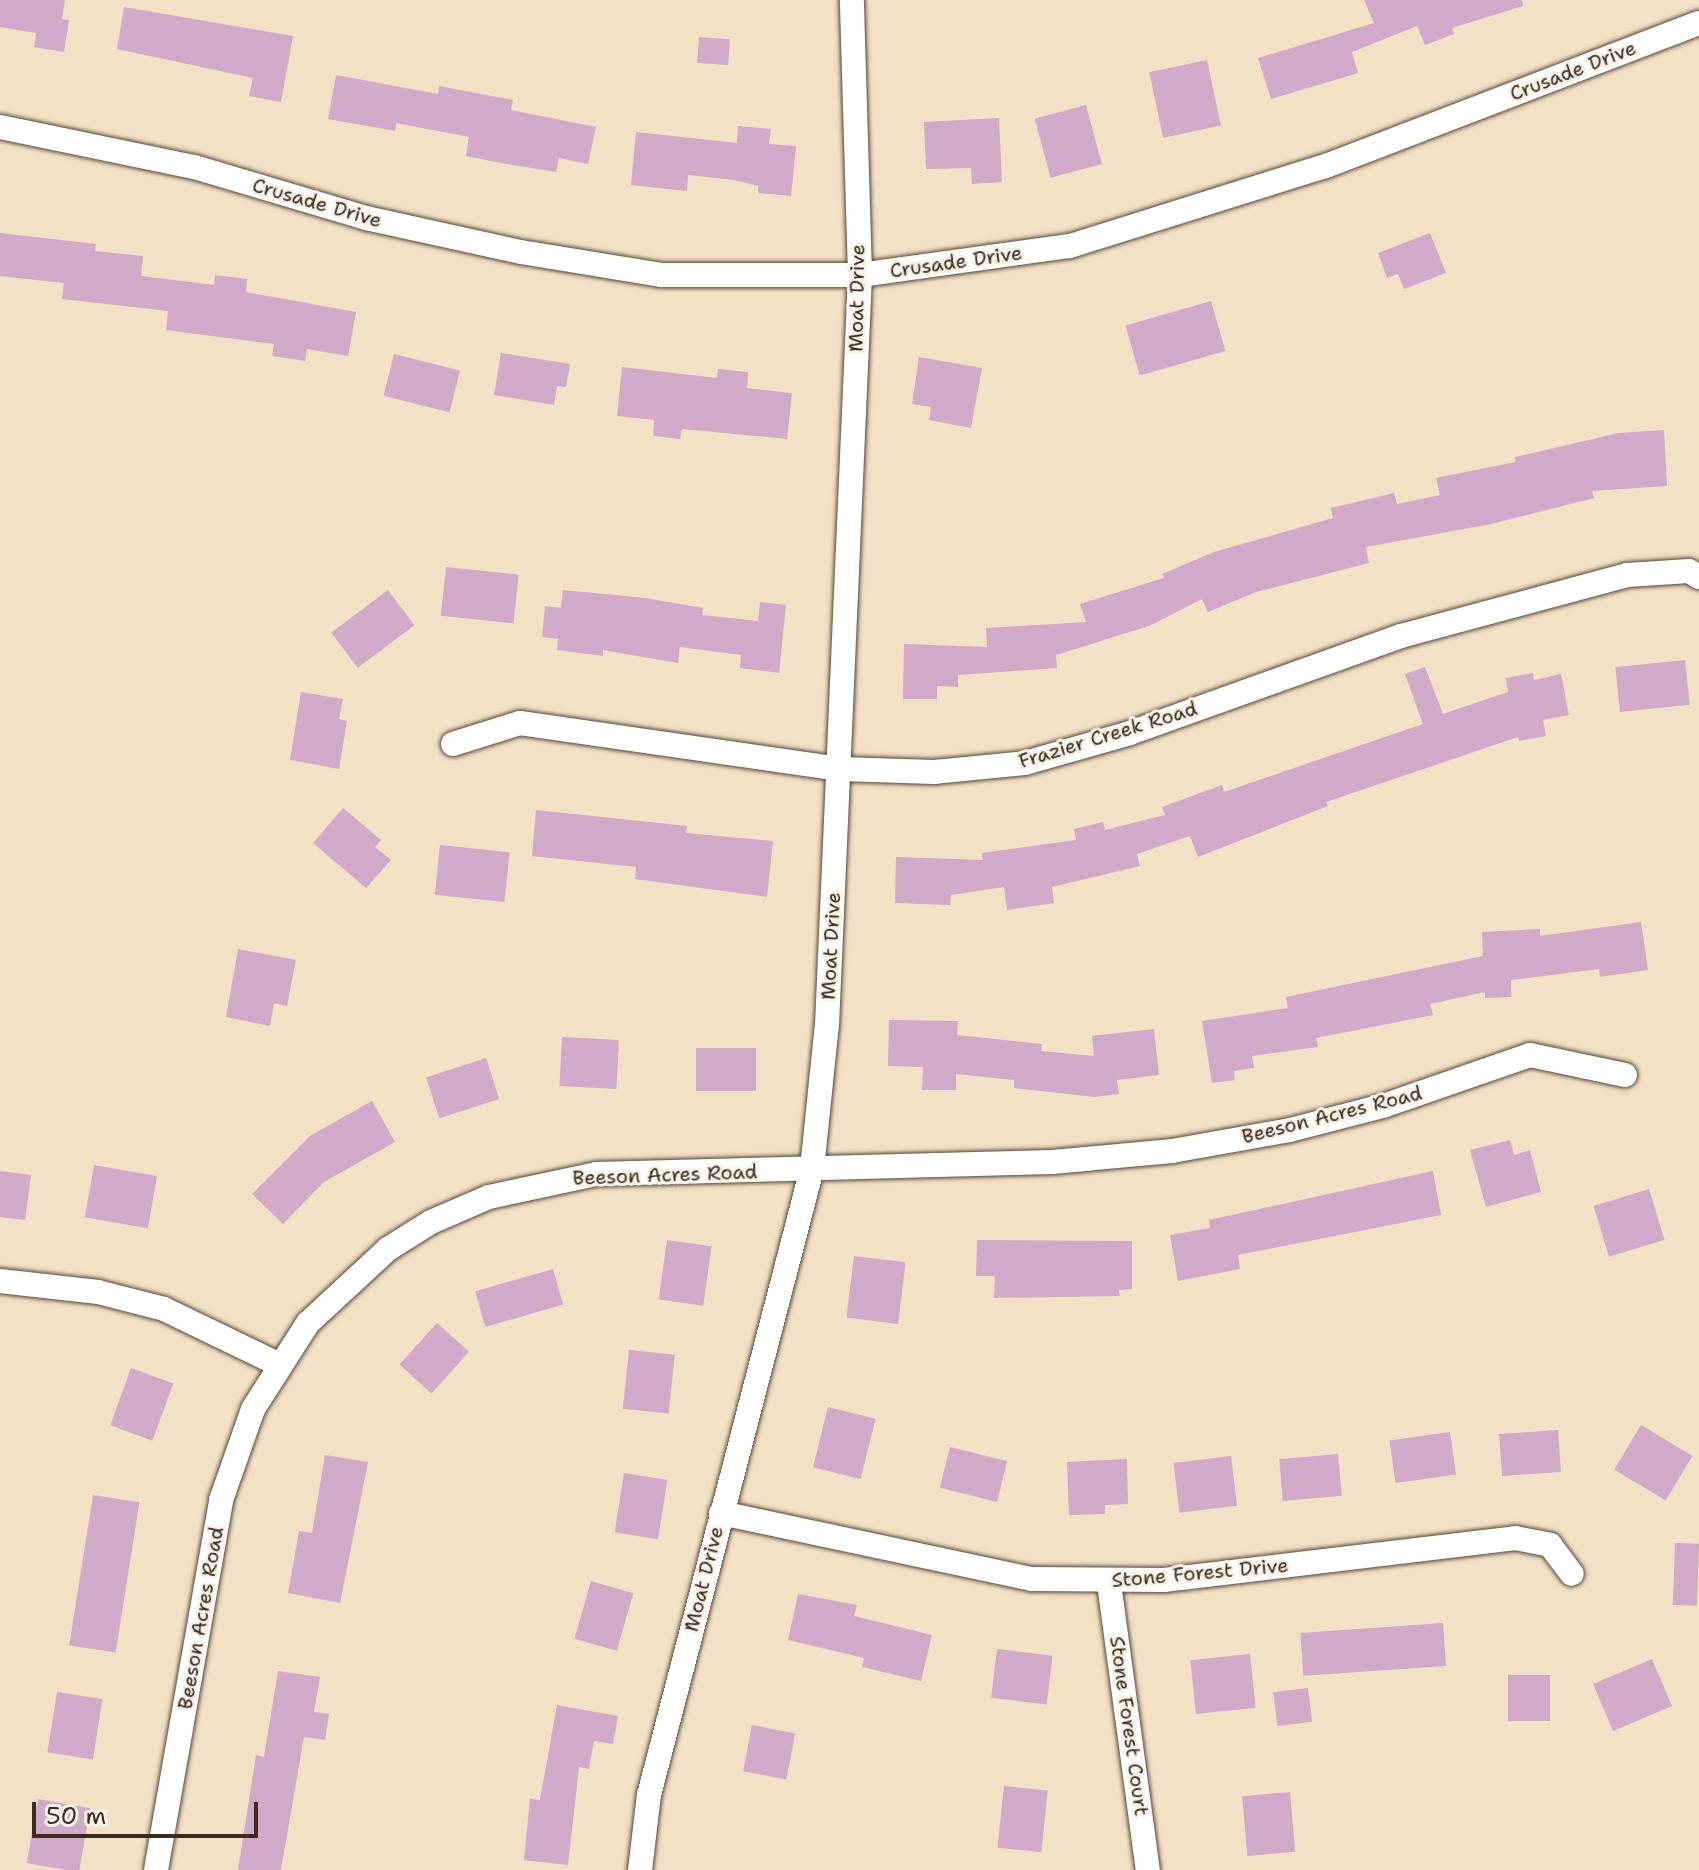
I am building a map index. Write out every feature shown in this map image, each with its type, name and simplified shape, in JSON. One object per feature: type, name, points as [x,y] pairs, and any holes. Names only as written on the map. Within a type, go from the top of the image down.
[{"type":"street","name":"Moat Drive","points":[[640,1870],[649,1795],[721,1513],[774,1327],[812,1169],[827,1025],[841,769],[860,275],[852,0]]},
{"type":"street","name":"Crusade Drive","points":[[0,127],[165,160],[366,218],[521,252],[662,275],[860,275],[1070,246],[1326,166],[1699,23]]},
{"type":"street","name":"Frazier Creek Road","points":[[453,744],[520,723],[841,769],[934,772],[1025,763],[1130,733],[1401,636],[1627,575],[1689,571],[1699,577]]},
{"type":"street","name":"Beeson Acres Road","points":[[156,1870],[221,1500],[253,1409],[278,1364],[308,1323],[388,1249],[431,1222],[489,1197],[596,1174],[1052,1162],[1172,1151],[1290,1130],[1383,1106],[1530,1055],[1625,1075]]},
{"type":"street","points":[[0,1281],[98,1292],[164,1309],[278,1364]]},
{"type":"street","name":"Stone Forest Drive","points":[[721,1513],[949,1565],[1032,1579],[1109,1583],[1515,1538],[1550,1545],[1572,1574]]},
{"type":"street","name":"Stone Forest Court","points":[[1109,1583],[1148,1870]]},
{"type":"building","points":[[0,0],[65,0],[62,19],[69,20],[64,52],[34,47],[36,33],[0,27]]},
{"type":"building","points":[[1364,0],[1522,0],[1523,6],[1452,28],[1454,34],[1425,45],[1417,26],[1352,52],[1358,73],[1271,99],[1258,58],[1374,23]]},
{"type":"building","points":[[124,7],[293,36],[281,102],[249,96],[253,78],[117,49]]},
{"type":"building","points":[[699,37],[730,39],[728,65],[697,63]]},
{"type":"building","points":[[1207,60],[1221,126],[1163,138],[1149,72]]},
{"type":"building","points":[[336,75],[438,94],[439,86],[513,100],[511,110],[596,127],[588,164],[559,158],[556,172],[501,163],[466,156],[469,137],[396,123],[395,131],[328,119]]},
{"type":"building","points":[[1086,105],[1102,164],[1051,178],[1035,119]]},
{"type":"building","points":[[999,118],[1002,182],[972,184],[971,168],[926,169],[924,122]]},
{"type":"building","points":[[738,126],[771,129],[769,144],[796,146],[791,196],[758,193],[758,186],[734,180],[688,175],[687,191],[631,185],[636,132],[737,143]]},
{"type":"building","points":[[0,233],[96,244],[95,251],[143,256],[141,276],[214,285],[215,275],[247,279],[246,292],[356,312],[348,356],[307,349],[305,361],[272,356],[274,344],[166,330],[168,311],[62,299],[64,283],[0,276]]},
{"type":"building","points":[[1430,233],[1446,273],[1404,289],[1398,274],[1387,278],[1378,253]]},
{"type":"building","points":[[1211,301],[1225,351],[1140,376],[1125,326]]},
{"type":"building","points":[[501,353],[570,364],[566,387],[557,386],[554,405],[494,395]]},
{"type":"building","points":[[394,354],[460,370],[450,412],[384,396]]},
{"type":"building","points":[[919,357],[982,368],[971,428],[929,420],[931,407],[912,404]]},
{"type":"building","points":[[622,367],[717,378],[718,369],[748,372],[747,388],[792,393],[787,439],[682,429],[680,439],[653,436],[654,420],[617,416]]},
{"type":"building","points":[[1664,430],[1667,486],[1592,491],[1594,498],[1491,524],[1366,547],[1369,563],[1256,592],[1208,612],[1202,599],[1149,626],[1056,655],[1057,668],[958,675],[958,687],[937,686],[937,699],[903,699],[904,644],[987,647],[986,628],[1086,622],[1080,604],[1164,578],[1162,574],[1214,552],[1333,518],[1331,508],[1394,493],[1397,504],[1440,495],[1436,478],[1516,462],[1515,457],[1619,433]]},
{"type":"building","points":[[446,567],[519,575],[513,623],[441,616]]},
{"type":"building","points":[[388,590],[414,625],[358,668],[331,633]]},
{"type":"building","points":[[563,590],[645,598],[703,608],[702,615],[758,621],[760,602],[786,605],[779,673],[740,668],[741,655],[680,647],[678,663],[603,650],[603,656],[557,650],[558,639],[542,637],[545,606],[561,608]]},
{"type":"building","points":[[1685,660],[1690,705],[1620,712],[1615,667]]},
{"type":"building","points":[[1425,667],[1443,714],[1508,692],[1506,678],[1533,673],[1534,680],[1561,674],[1569,715],[1543,720],[1546,736],[1519,741],[1518,737],[1326,802],[1328,806],[1198,857],[1190,836],[1137,854],[1140,866],[1052,887],[1054,903],[1007,910],[1004,887],[951,895],[950,905],[895,903],[896,857],[983,860],[982,853],[1076,840],[1074,829],[1103,822],[1105,830],[1165,815],[1162,807],[1222,785],[1224,792],[1423,724],[1405,674]]},
{"type":"building","points":[[301,692],[343,699],[339,719],[347,721],[339,769],[290,760]]},
{"type":"building","points":[[343,808],[381,840],[375,847],[391,860],[366,888],[313,843]]},
{"type":"building","points":[[536,810],[687,826],[686,833],[773,841],[767,897],[635,879],[636,867],[532,856]]},
{"type":"building","points":[[440,845],[510,852],[504,902],[435,895]]},
{"type":"building","points":[[1641,922],[1648,970],[1600,977],[1599,969],[1511,980],[1511,997],[1485,998],[1485,992],[1430,1004],[1433,1015],[1316,1038],[1318,1047],[1252,1056],[1254,1068],[1234,1071],[1235,1080],[1212,1083],[1202,1021],[1288,1008],[1286,997],[1483,956],[1482,932],[1540,929],[1540,936]]},
{"type":"building","points":[[238,949],[296,960],[287,1006],[274,1003],[270,1026],[226,1017]]},
{"type":"building","points":[[889,1020],[958,1021],[957,1035],[1042,1044],[1041,1051],[1094,1056],[1092,1036],[1154,1029],[1159,1075],[1117,1080],[1119,1094],[1095,1097],[1014,1088],[1014,1080],[956,1074],[956,1090],[922,1090],[923,1067],[888,1066]]},
{"type":"building","points":[[562,1037],[619,1040],[616,1089],[559,1086]]},
{"type":"building","points":[[696,1048],[756,1048],[756,1091],[696,1091]]},
{"type":"building","points":[[486,1058],[499,1099],[439,1118],[426,1077]]},
{"type":"building","points":[[372,1101],[395,1142],[324,1182],[283,1224],[252,1194],[310,1136]]},
{"type":"building","points":[[1510,1140],[1514,1155],[1530,1150],[1541,1192],[1486,1207],[1470,1150]]},
{"type":"building","points":[[94,1165],[157,1176],[148,1228],[85,1217]]},
{"type":"building","points":[[0,1171],[31,1175],[25,1220],[0,1217]]},
{"type":"building","points":[[1433,1171],[1441,1215],[1238,1255],[1240,1269],[1178,1281],[1170,1235],[1210,1228],[1209,1220]]},
{"type":"building","points":[[1649,1189],[1664,1240],[1609,1257],[1594,1206]]},
{"type":"building","points":[[667,1240],[712,1246],[703,1306],[659,1299]]},
{"type":"building","points":[[977,1240],[1132,1241],[1132,1289],[1119,1290],[1120,1296],[994,1298],[995,1276],[976,1276]]},
{"type":"building","points":[[854,1256],[906,1262],[898,1324],[846,1318]]},
{"type":"building","points":[[553,1269],[563,1305],[485,1327],[475,1291]]},
{"type":"building","points":[[437,1323],[469,1352],[431,1393],[400,1365]]},
{"type":"building","points":[[629,1350],[675,1355],[669,1413],[623,1409]]},
{"type":"building","points":[[131,1368],[173,1383],[152,1441],[110,1425]]},
{"type":"building","points":[[828,1407],[876,1419],[861,1479],[813,1467]]},
{"type":"building","points":[[1641,1425],[1692,1456],[1666,1500],[1614,1470]]},
{"type":"building","points":[[1558,1430],[1561,1472],[1502,1476],[1499,1434]]},
{"type":"building","points":[[1450,1432],[1456,1475],[1396,1483],[1390,1440]]},
{"type":"building","points":[[950,1447],[1007,1461],[997,1502],[940,1488]]},
{"type":"building","points":[[1338,1454],[1342,1496],[1283,1501],[1279,1459]]},
{"type":"building","points":[[325,1455],[368,1462],[340,1603],[288,1593],[299,1531],[312,1533]]},
{"type":"building","points":[[1231,1456],[1237,1506],[1180,1513],[1173,1463]]},
{"type":"building","points":[[1127,1459],[1128,1504],[1105,1505],[1105,1514],[1069,1515],[1067,1462]]},
{"type":"building","points":[[624,1473],[667,1480],[658,1539],[615,1532]]},
{"type":"building","points":[[93,1495],[139,1502],[116,1652],[69,1645]]},
{"type":"building","points":[[1675,1543],[1699,1544],[1697,1606],[1673,1605]]},
{"type":"building","points":[[591,1581],[633,1593],[617,1651],[574,1639]]},
{"type":"building","points":[[798,1594],[857,1605],[854,1616],[932,1635],[921,1681],[862,1667],[864,1658],[788,1640]]},
{"type":"building","points":[[1443,1623],[1446,1666],[1303,1676],[1300,1633]]},
{"type":"building","points":[[997,1649],[1053,1656],[1047,1704],[991,1698]]},
{"type":"building","points":[[1250,1654],[1256,1708],[1196,1714],[1190,1660]]},
{"type":"building","points":[[1652,1659],[1672,1706],[1613,1731],[1593,1684]]},
{"type":"building","points":[[278,1671],[320,1677],[314,1712],[329,1714],[325,1740],[304,1737],[281,1870],[238,1870],[256,1755],[264,1757]]},
{"type":"building","points":[[1508,1675],[1550,1675],[1550,1721],[1508,1721]]},
{"type":"building","points":[[1308,1688],[1312,1722],[1277,1726],[1273,1692]]},
{"type":"building","points":[[57,1692],[102,1699],[93,1759],[47,1752]]},
{"type":"building","points":[[557,1705],[618,1716],[613,1744],[594,1741],[589,1769],[579,1767],[568,1865],[524,1860],[530,1799],[540,1800]]},
{"type":"building","points":[[752,1725],[795,1733],[786,1780],[743,1771]]},
{"type":"building","points":[[1004,1786],[1048,1791],[1041,1852],[998,1848]]},
{"type":"building","points":[[1290,1792],[1295,1852],[1247,1856],[1242,1796]]},
{"type":"building","points":[[38,1799],[90,1808],[79,1870],[27,1863]]}]
